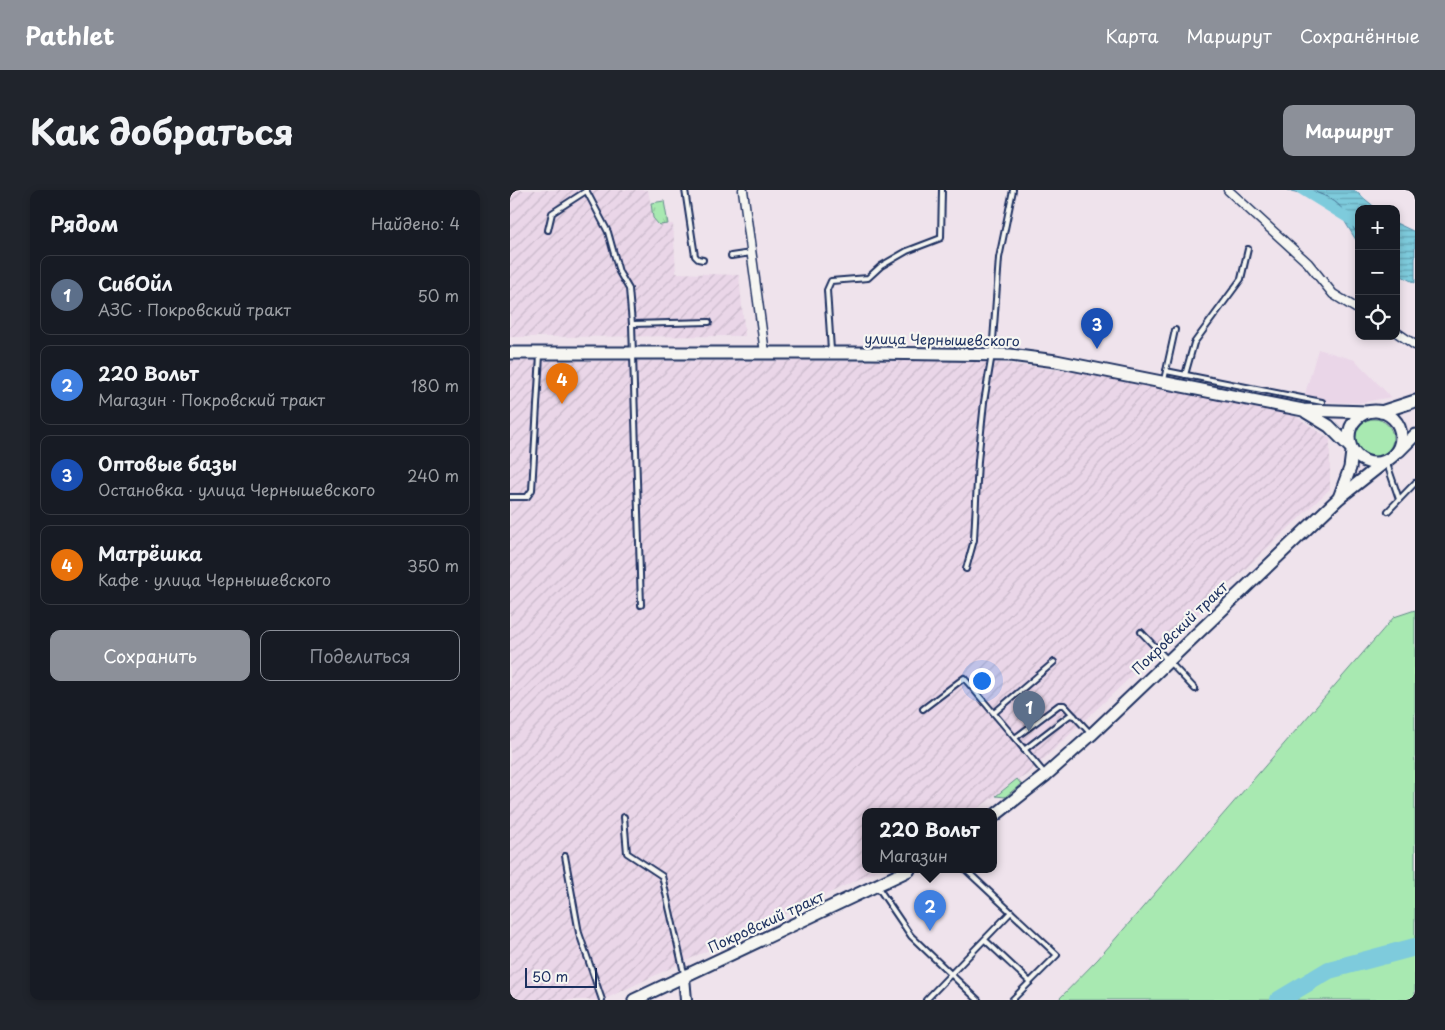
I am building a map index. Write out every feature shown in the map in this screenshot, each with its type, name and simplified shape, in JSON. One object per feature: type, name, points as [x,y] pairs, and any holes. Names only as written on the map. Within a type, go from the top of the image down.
[{"type":"main road","name":"улица Чернышевского","points":[[510,353],[992,354],[1165,377],[1302,410],[1368,412]]},
{"type":"main road","points":[[1339,498],[1350,468],[1351,450],[1348,435],[1352,423],[1368,412],[1381,412],[1415,400]]},
{"type":"main road","points":[[1302,410],[1329,426],[1358,458],[1369,463],[1391,458],[1400,443],[1400,430],[1393,418],[1381,412]]},
{"type":"main road","name":"Покровский тракт","points":[[997,814],[1046,775],[1091,735],[1339,498],[1391,458],[1415,435]]},
{"type":"main road","name":"Покровский тракт","points":[[634,1000],[903,873]]},
{"type":"street","points":[[743,190],[765,353]]},
{"type":"street","points":[[1228,190],[1308,263],[1333,294],[1355,308]]},
{"type":"street","points":[[1400,335],[1415,345]]},
{"type":"street","points":[[684,977],[686,1000]]},
{"type":"lane","points":[[548,230],[552,213],[586,190],[608,232],[619,272],[629,289],[632,324],[641,605]]},
{"type":"lane","points":[[685,190],[695,256],[698,260],[703,260]]},
{"type":"lane","points":[[831,353],[828,284],[831,281],[868,278],[880,266],[907,251],[941,238],[942,190]]},
{"type":"lane","points":[[966,569],[974,540],[984,402],[992,354],[998,258],[1013,190]]},
{"type":"lane","points":[[1184,375],[1194,343],[1241,279],[1248,249]]},
{"type":"lane","points":[[731,256],[752,253]]},
{"type":"lane","points":[[632,324],[709,322]]},
{"type":"lane","points":[[1175,330],[1165,377],[1184,375],[1322,402]]},
{"type":"lane","points":[[510,497],[527,496],[532,490],[540,353]]},
{"type":"lane","points":[[1391,458],[1399,499]]},
{"type":"lane","points":[[1388,511],[1415,483]]},
{"type":"lane","points":[[1141,632],[1195,689]]},
{"type":"lane","points":[[994,713],[1054,662]]},
{"type":"lane","points":[[922,709],[964,678],[1046,775]]},
{"type":"lane","points":[[1015,738],[1059,705],[1064,705],[1091,735]]},
{"type":"lane","points":[[1024,750],[1070,715],[1074,716]]},
{"type":"lane","points":[[624,817],[627,853],[662,876],[684,977]]},
{"type":"lane","points":[[565,856],[579,933],[602,1000]]},
{"type":"lane","points":[[969,873],[1057,955],[1012,1000]]},
{"type":"lane","points":[[877,886],[911,936],[978,1000]]},
{"type":"lane","points":[[926,1000],[1011,912]]},
{"type":"lane","points":[[985,940],[1030,982]]},
{"type":"shaded area","points":[[510,190],[648,190],[653,218],[659,225],[673,224],[676,273],[739,275],[745,336],[510,337]]},
{"type":"shaded area","points":[[1318,349],[1355,360],[1391,397],[1359,403],[1303,401]]},
{"type":"shaded area","points":[[510,361],[986,361],[1083,373],[1288,411],[1330,439],[1330,489],[1029,773],[978,808],[862,808],[862,873],[872,873],[603,1000],[510,1000]]},
{"type":"green space","points":[[664,201],[668,224],[659,225],[653,218],[651,203]]},
{"type":"green space","points":[[1374,419],[1388,424],[1393,438],[1388,452],[1374,457],[1360,452],[1355,438],[1360,424]]},
{"type":"green space","points":[[1415,610],[1415,1000],[1058,1000],[1098,959],[1394,617]]},
{"type":"green space","points":[[1017,779],[1021,784],[1005,797],[996,796]]},
{"type":"water","points":[[1287,190],[1354,190],[1372,205],[1355,205],[1355,238],[1336,207],[1319,198]]},
{"type":"water","points":[[1400,225],[1415,232],[1415,283],[1400,275]]},
{"type":"waterway","points":[[1302,190],[1355,223]]},
{"type":"waterway","points":[[1279,1000],[1329,970],[1415,947]]},
{"type":"place","name":"Оптовые базы","points":[[1097,349]]},
{"type":"place","name":"Матрёшка","points":[[562,404]]},
{"type":"place","name":"СибОйл","points":[[1029,732]]},
{"type":"place","name":"220 Вольт","points":[[930,931]]}]
